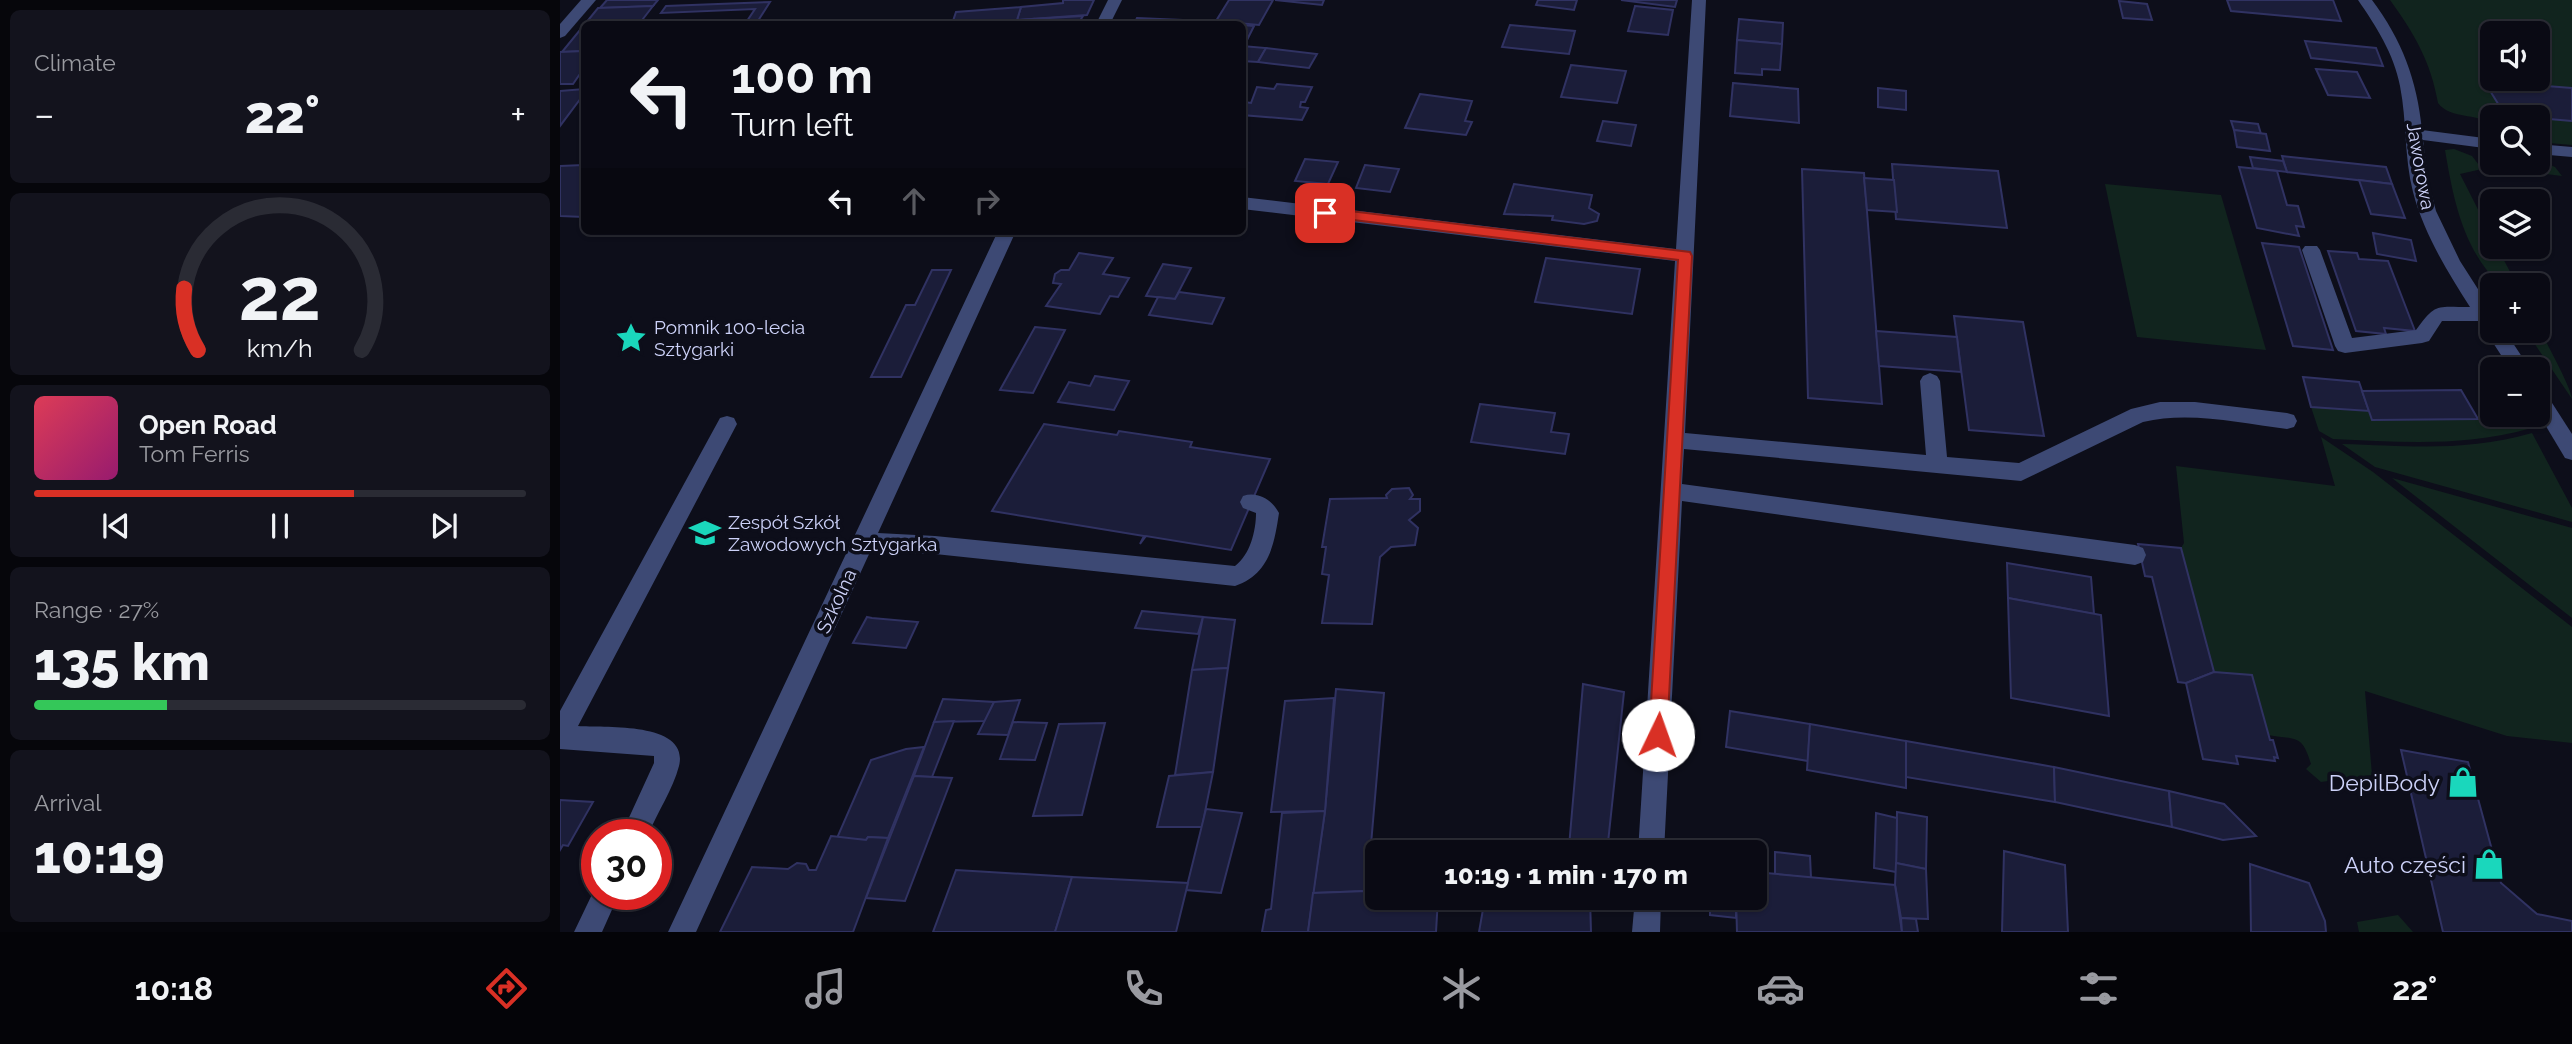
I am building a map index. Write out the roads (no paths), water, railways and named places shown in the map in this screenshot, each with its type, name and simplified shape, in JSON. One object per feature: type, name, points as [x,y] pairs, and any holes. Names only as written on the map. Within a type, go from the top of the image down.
[{"type":"street","points":[[560,33],[589,0]]},
{"type":"street","points":[[1104,21],[1115,0]]},
{"type":"street","points":[[1652,840],[1699,0]]},
{"type":"street","name":"Jaworowa","points":[[2365,0],[2386,32],[2405,73],[2422,190],[2430,217],[2456,270],[2480,308]]},
{"type":"street","points":[[2414,134],[2480,142]]},
{"type":"street","points":[[2550,150],[2572,152]]},
{"type":"street","points":[[1246,203],[1685,256]]},
{"type":"street","name":"Szkolna","points":[[682,932],[1005,235]]},
{"type":"street","points":[[2311,250],[2345,346],[2422,336],[2437,314],[2480,322]]},
{"type":"street","points":[[1930,381],[1937,464]]},
{"type":"street","points":[[1676,440],[2021,472],[2138,415],[2160,410],[2195,410],[2287,421]]},
{"type":"street","points":[[2550,416],[2572,452]]},
{"type":"street","points":[[641,819],[667,764],[666,750],[655,743],[560,736],[727,424]]},
{"type":"street","points":[[1672,491],[2135,555]]},
{"type":"street","points":[[863,542],[935,545],[1235,576],[1245,572],[1253,563],[1267,520],[1268,513],[1264,507],[1251,502]]},
{"type":"street","points":[[588,932],[598,910]]},
{"type":"street","points":[[1646,932],[1647,910]]},
{"type":"place","name":"Pomnik 100-lecia Sztygarki","points":[[631,338]]},
{"type":"place","name":"Zespół Szkół Zawodowych Sztygarka","points":[[705,533]]},
{"type":"place","name":"DepilBody","points":[[2463,782]]},
{"type":"place","name":"Auto części","points":[[2489,864]]}]
